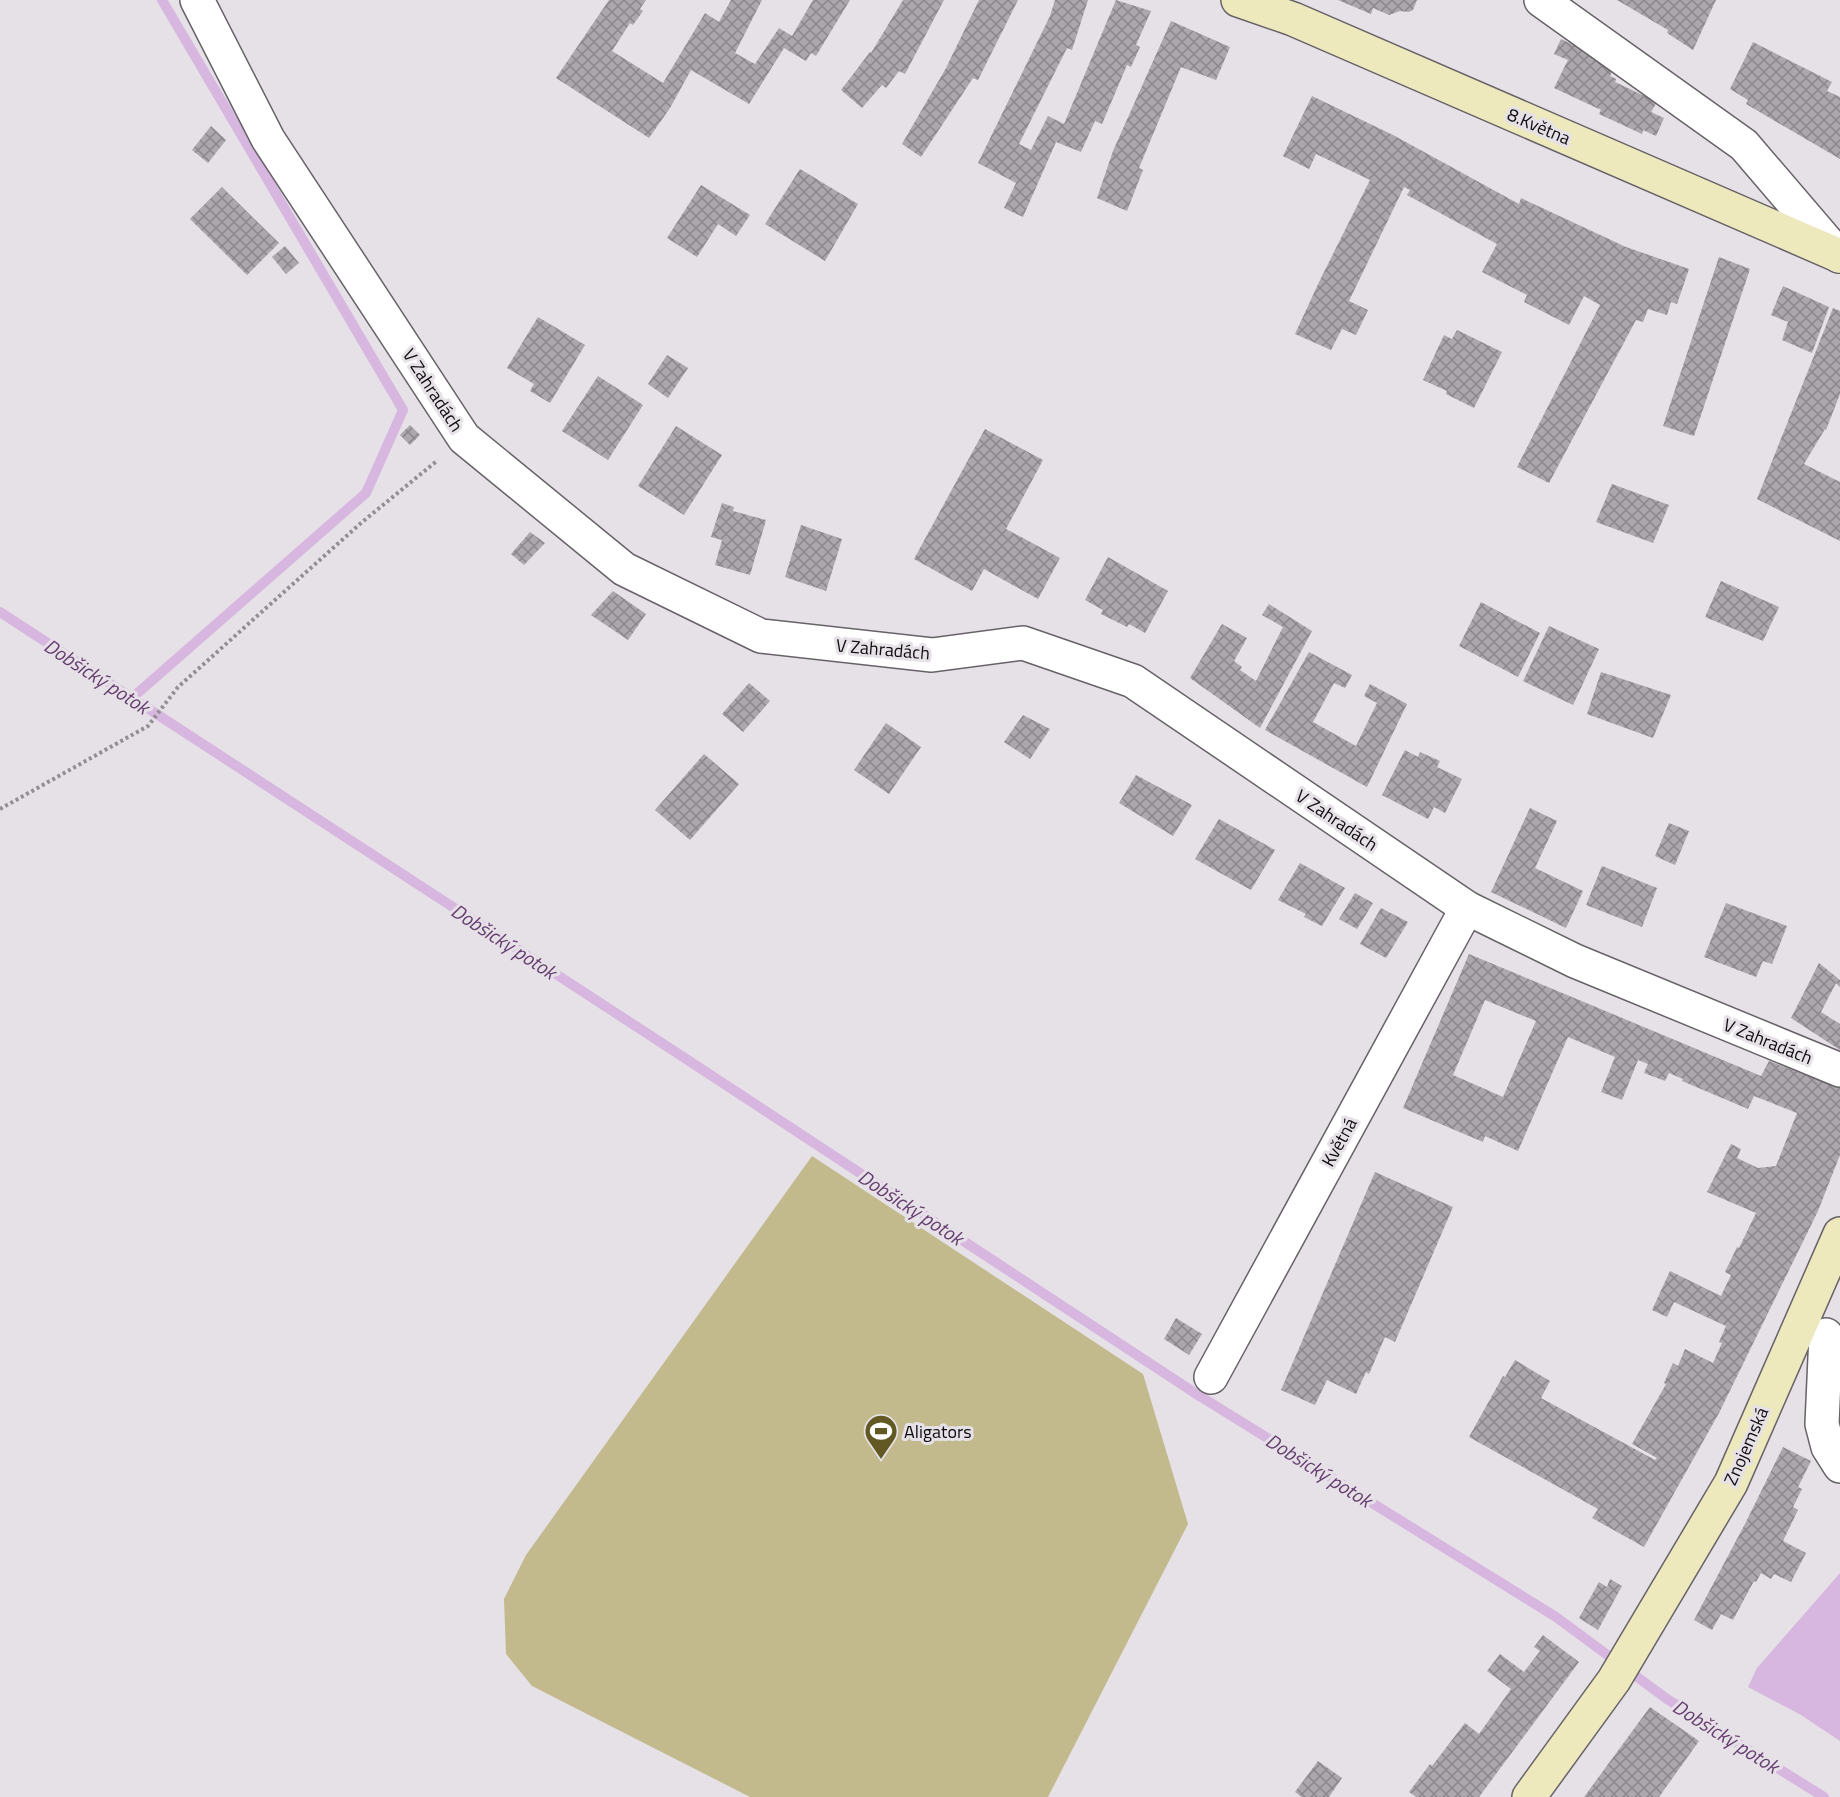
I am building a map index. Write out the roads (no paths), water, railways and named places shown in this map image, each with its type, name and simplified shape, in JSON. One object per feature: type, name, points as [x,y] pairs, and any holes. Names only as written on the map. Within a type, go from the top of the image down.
[{"type":"street","name":"V Zahradách","points":[[197,0],[268,139],[464,438],[624,569],[760,636],[932,655],[1023,643],[1133,681],[1467,908],[1575,961],[1840,1070]]},
{"type":"street","name":"8.Května","points":[[1238,0],[1293,19],[1840,256]]},
{"type":"street","name":"8.Května","points":[[1541,0],[1744,145],[1840,256]]},
{"type":"street","name":"Květná","points":[[1211,1377],[1467,908]]},
{"type":"street","name":"Znojemská","points":[[1529,1797],[1614,1680],[1822,1334],[1840,1234]]},
{"type":"street","points":[[1822,1334],[1822,1424],[1828,1448],[1840,1466]]},
{"type":"waterway","points":[[132,698],[366,493],[403,410],[162,0]]},
{"type":"waterway","name":"Dobšický potok","points":[[0,612],[1198,1395],[1556,1617],[1667,1699],[1824,1797]]},
{"type":"place","name":"Aligators","points":[[881,1460]]}]
